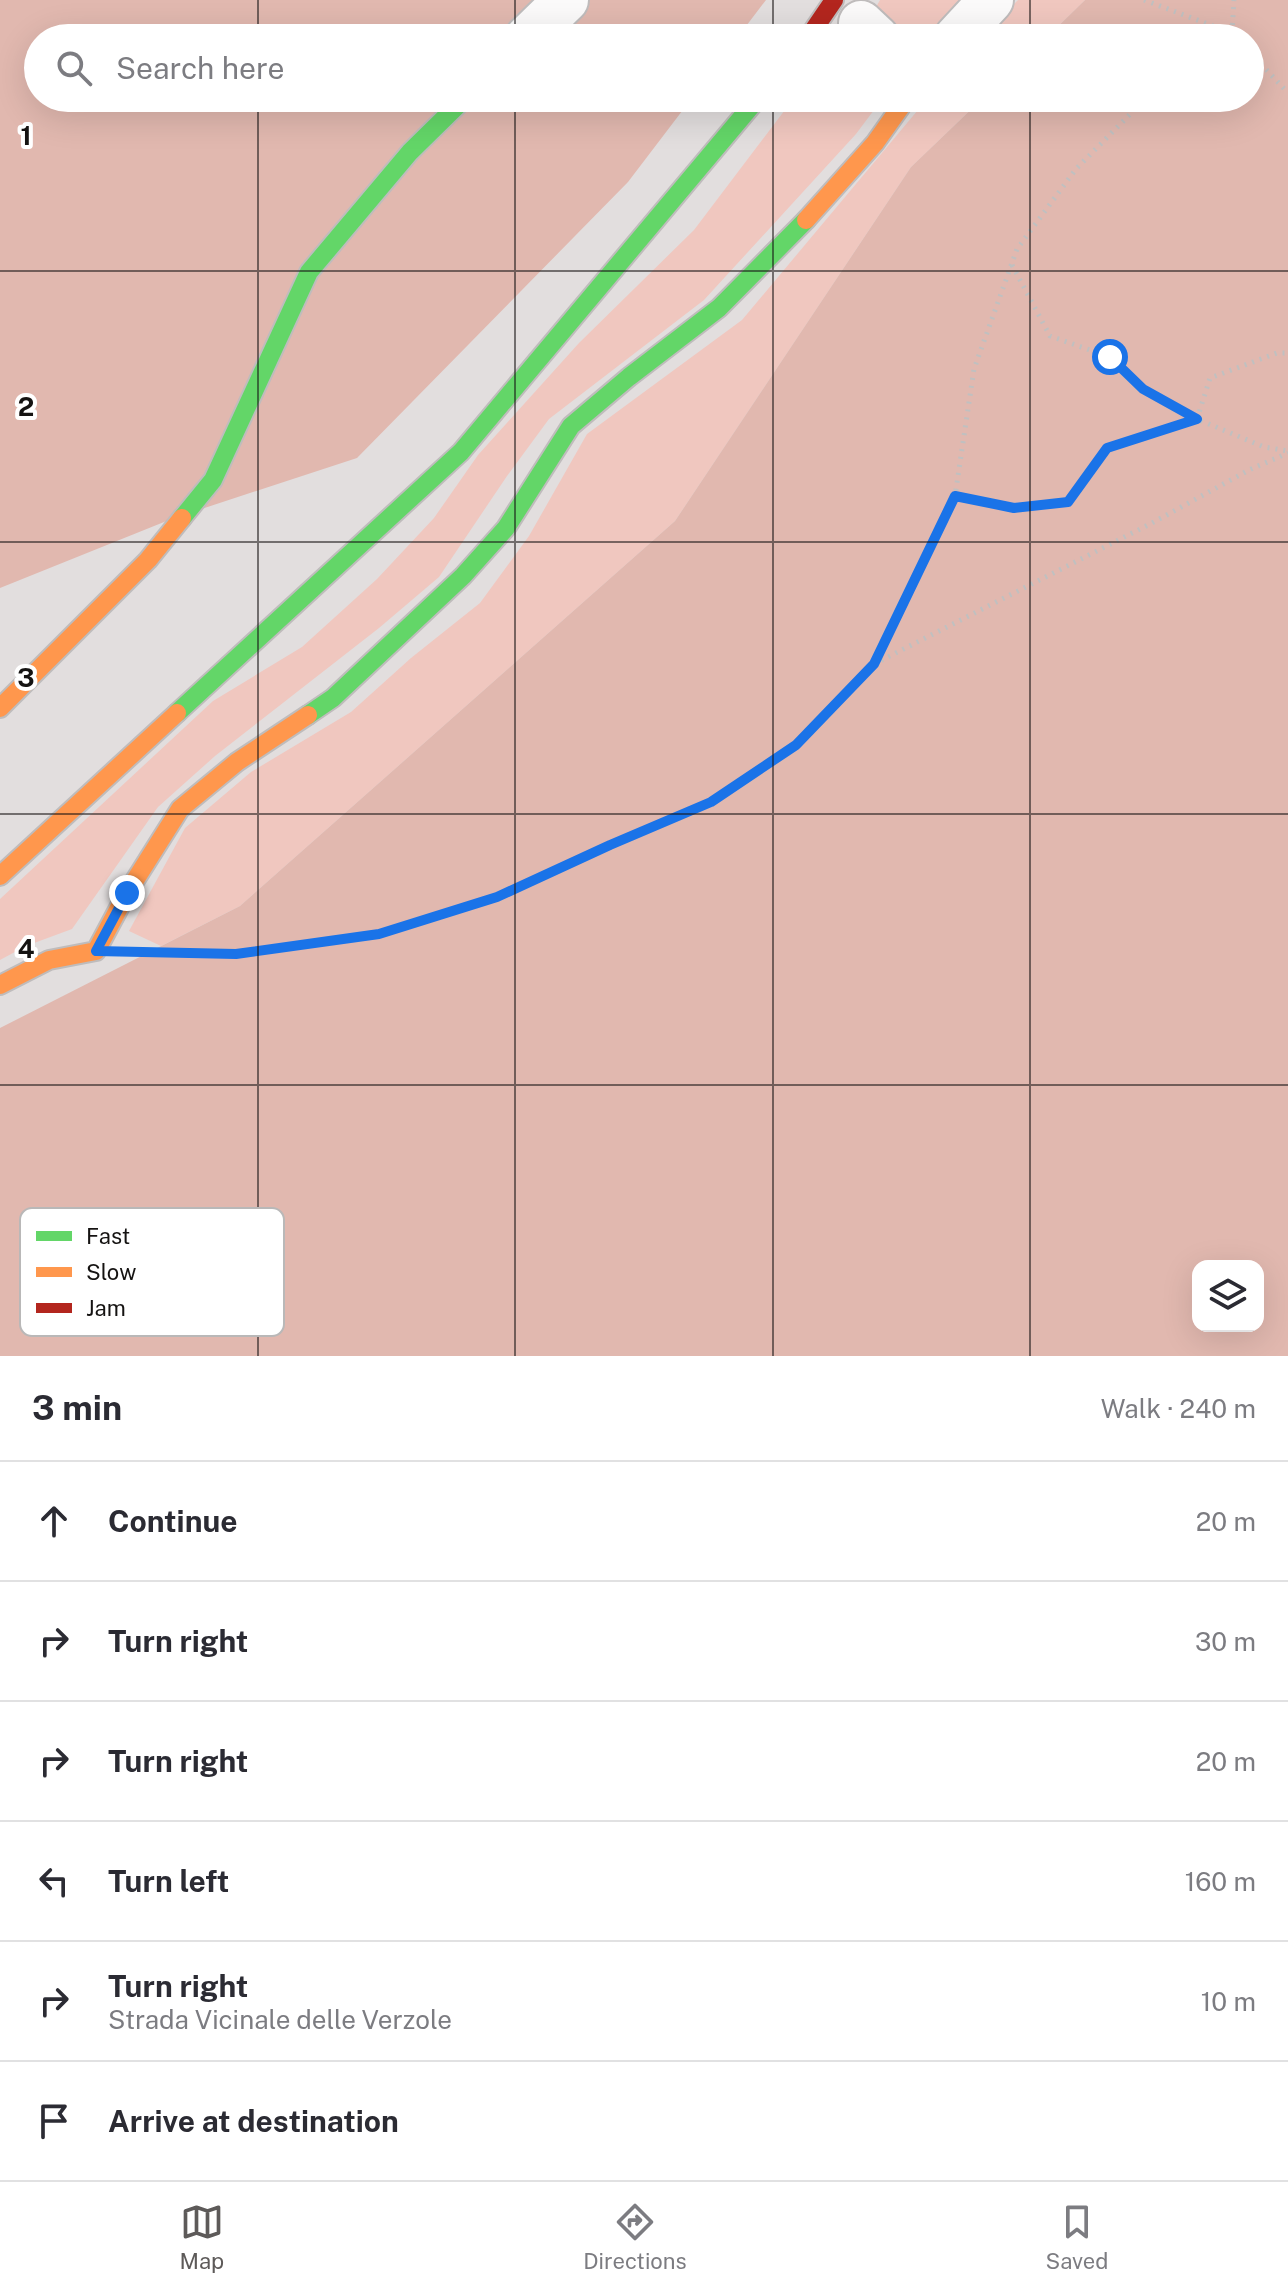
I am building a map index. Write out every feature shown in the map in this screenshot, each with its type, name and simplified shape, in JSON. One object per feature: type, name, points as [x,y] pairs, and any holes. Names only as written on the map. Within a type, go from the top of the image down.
[{"type":"street","points":[[541,24],[566,0]]},
{"type":"street","points":[[969,24],[991,0]]},
{"type":"street","points":[[0,708],[148,560],[213,480],[309,272],[410,152],[451,112]]},
{"type":"street","points":[[0,876],[461,452],[746,112]]},
{"type":"street","points":[[0,985],[49,960],[96,951],[127,893],[180,809],[237,762],[333,698],[463,576],[506,528],[571,426],[719,308],[784,244],[875,143],[897,112]]},
{"type":"path","points":[[1144,0],[1206,24]]},
{"type":"path","points":[[1234,0],[1234,24]]},
{"type":"path","points":[[1264,67],[1288,93]]},
{"type":"path","points":[[96,951],[236,954],[379,934],[497,897],[711,802],[796,745],[874,664],[955,496],[974,369],[1017,249],[1076,169],[1132,112]]},
{"type":"path","points":[[1012,264],[1050,336],[1110,357],[1143,389],[1197,419],[1264,447],[1288,452]]},
{"type":"path","points":[[1197,419],[1210,378],[1277,353],[1288,353]]},
{"type":"path","points":[[955,496],[1014,508],[1068,502],[1107,448],[1197,419]]},
{"type":"path","points":[[874,664],[1288,452]]},
{"type":"shaded area","points":[[0,0],[766,0],[748,24],[24,24],[24,112],[681,112],[628,182],[357,458],[174,518],[0,588]]},
{"type":"shaded area","points":[[880,0],[987,0],[957,24],[895,24],[875,9]]},
{"type":"shaded area","points":[[1018,0],[1085,0],[1060,24],[995,24]]},
{"type":"shaded area","points":[[1085,0],[1288,0],[1288,1356],[0,1356],[0,1028],[240,906],[675,521],[911,167],[968,112],[1264,112],[1264,24],[1060,24]]},
{"type":"shaded area","points":[[783,112],[872,112],[704,300],[549,419],[439,577],[215,756],[158,807],[72,929],[26,946],[0,960],[0,899],[213,701],[302,647],[377,579],[434,518],[478,455],[579,343],[694,230]]},
{"type":"shaded area","points":[[916,112],[968,112],[911,167],[675,521],[240,906],[161,946],[129,931],[185,828],[251,772],[351,712],[411,658],[480,603],[529,536],[587,434],[742,320]]},
{"type":"traffic: fast","points":[[182,518],[213,480],[309,272],[410,152],[451,112]]},
{"type":"traffic: fast","points":[[177,713],[461,452],[746,112]]},
{"type":"traffic: fast","points":[[308,715],[333,698],[463,576],[506,528],[571,426],[719,308],[806,220]]},
{"type":"traffic: slow","points":[[806,220],[875,143],[897,112]]},
{"type":"traffic: slow","points":[[0,708],[148,560],[182,518]]},
{"type":"traffic: slow","points":[[0,876],[177,713]]},
{"type":"traffic: slow","points":[[0,985],[49,960],[96,951],[127,893],[180,809],[237,762],[308,715]]},
{"type":"traffic: jam","points":[[818,24],[834,0]]},
{"type":"route","points":[[127,893],[96,951],[236,954],[379,934],[497,897],[711,802],[796,745],[874,664],[955,496],[1014,508],[1068,502],[1107,448],[1197,419],[1143,389],[1110,357]]}]
